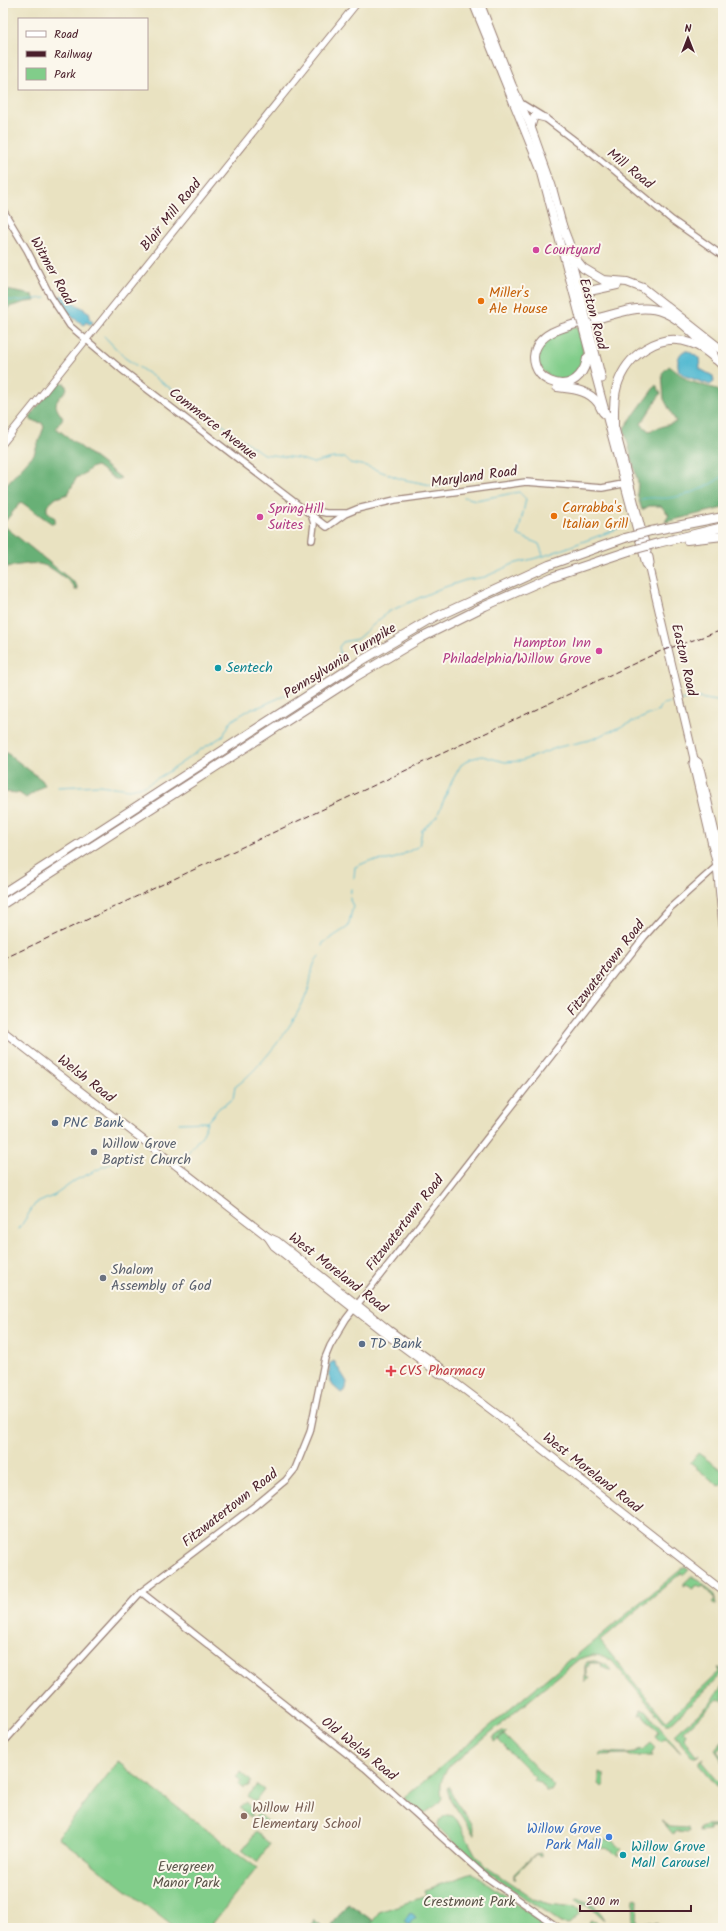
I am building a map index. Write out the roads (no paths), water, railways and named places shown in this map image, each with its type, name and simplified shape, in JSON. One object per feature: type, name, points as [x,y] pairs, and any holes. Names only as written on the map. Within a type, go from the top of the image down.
[{"type":"highway","points":[[561,223],[574,257],[583,268],[603,280],[634,284],[650,293],[723,351]]},
{"type":"highway","points":[[580,293],[619,284],[634,284]]},
{"type":"highway","points":[[607,415],[603,414],[595,400],[586,393],[550,385],[537,376],[532,367],[531,357],[532,347],[538,338],[554,327],[639,306],[660,307],[677,314]]},
{"type":"highway","points":[[590,355],[587,358],[584,369],[578,377],[562,384],[552,382],[544,377],[537,369],[534,360],[537,346],[553,332],[619,313],[644,308],[662,312],[673,317],[713,353],[715,359]]},
{"type":"highway","points":[[614,426],[615,395],[618,380],[628,363],[644,349],[660,342],[680,340],[695,344],[723,366]]},
{"type":"highway","name":"Pennsylvania Turnpike","points":[[3,893],[355,666],[436,617],[549,565],[625,538],[651,531],[721,517]]},
{"type":"highway","name":"Pennsylvania Turnpike","points":[[3,904],[348,681],[421,638],[485,606],[551,577],[629,550],[723,527]]},
{"type":"highway","points":[[658,543],[723,536]]},
{"type":"main road","name":"Blair Mill Road","points":[[3,443],[357,3]]},
{"type":"main road","name":"Easton Road","points":[[473,3],[516,101],[531,127],[552,186],[580,293],[590,355],[649,557],[649,568]]},
{"type":"main road","name":"Easton Road","points":[[480,3],[546,186],[614,426],[646,564],[649,568],[681,700],[694,758],[693,764],[721,864],[723,926]]},
{"type":"main road","points":[[531,127],[534,118],[537,116],[545,118]]},
{"type":"main road","name":"Welsh Road","points":[[3,1031],[154,1148]]},
{"type":"main road","name":"West Moreland Road","points":[[154,1148],[268,1237],[274,1246],[355,1306],[412,1354],[441,1375],[445,1375],[723,1591]]},
{"type":"street","name":"Mill Road","points":[[516,101],[545,118],[591,153],[672,220],[723,256]]},
{"type":"street","name":"Witmer Road","points":[[3,210],[27,250],[51,297],[70,326],[86,340]]},
{"type":"street","name":"Commerce Avenue","points":[[86,340],[327,527]]},
{"type":"street","name":"Maryland Road","points":[[327,527],[350,512],[385,501],[513,483],[538,482],[602,488],[627,483]]},
{"type":"street","points":[[303,508],[326,513],[350,512]]},
{"type":"street","points":[[311,514],[314,528],[312,540]]},
{"type":"street","name":"Fitzwatertown Road","points":[[3,1743],[140,1592],[256,1505],[286,1480],[295,1469],[310,1432],[325,1358],[336,1335],[355,1306],[409,1240],[644,937],[670,908],[721,864]]},
{"type":"street","name":"Old Welsh Road","points":[[140,1592],[365,1768],[469,1864],[559,1928]]},
{"type":"water","points":[[62,295],[90,313],[89,318],[93,322],[91,325],[86,322],[84,325],[72,317],[58,300],[57,297]]},
{"type":"water","points":[[684,351],[688,351],[699,358],[700,369],[713,376],[714,382],[710,385],[685,376],[679,371],[678,360]]},
{"type":"water","points":[[334,1361],[347,1382],[346,1389],[341,1393],[330,1383],[329,1364]]},
{"type":"water","points":[[410,1912],[416,1917],[410,1925],[404,1921]]},
{"type":"waterway","points":[[3,299],[15,301],[46,298]]},
{"type":"waterway","points":[[104,336],[125,358],[185,398],[263,454],[298,458],[313,463],[333,458],[345,458],[350,463],[366,466],[401,479],[441,487]]},
{"type":"waterway","points":[[639,500],[650,498],[669,498],[683,495],[711,484],[723,476]]},
{"type":"waterway","points":[[464,497],[476,500],[519,492],[526,499],[518,535],[539,544],[543,555]]},
{"type":"waterway","points":[[58,787],[99,785],[129,789],[144,786],[223,736],[231,721],[252,708],[259,707],[299,689],[321,675],[341,657],[339,647],[343,642],[357,639],[388,612],[439,589],[466,580],[485,577],[513,564],[544,556],[628,525]]},
{"type":"waterway","points":[[682,700],[693,697],[723,702]]},
{"type":"waterway","points":[[354,878],[355,867],[369,861],[396,858],[419,846],[422,830],[437,816],[452,781],[461,765],[470,759],[482,756],[505,762],[521,761],[559,747],[590,740],[658,711],[663,704],[677,701]]},
{"type":"waterway","points":[[322,946],[323,943],[348,927],[353,906],[350,900],[351,889]]},
{"type":"waterway","points":[[179,1123],[207,1122],[219,1108],[233,1099],[235,1087],[256,1068],[278,1042],[297,1013],[309,987],[313,967],[319,956]]},
{"type":"waterway","points":[[182,1160],[203,1134],[207,1122]]},
{"type":"waterway","points":[[19,1229],[35,1204],[55,1195],[76,1180],[120,1159]]},
{"type":"railway","points":[[3,959],[661,651],[723,630]]},
{"type":"place","name":"Courtyard","points":[[536,250]]},
{"type":"place","name":"Miller's Ale House","points":[[481,301]]},
{"type":"place","name":"Carrabba's Italian Grill","points":[[554,516]]},
{"type":"place","name":"SpringHill Suites","points":[[260,517]]},
{"type":"place","name":"Hampton Inn Philadelphia/Willow Grove","points":[[599,651]]},
{"type":"place","name":"Sentech","points":[[218,668]]},
{"type":"place","name":"PNC Bank","points":[[55,1123]]},
{"type":"place","name":"Willow Grove Baptist Church","points":[[94,1152]]},
{"type":"place","name":"Shalom Assembly of God","points":[[103,1278]]},
{"type":"place","name":"TD Bank","points":[[362,1344]]},
{"type":"place","name":"CVS Pharmacy","points":[[391,1371]]},
{"type":"place","name":"Willow Hill Elementary School","points":[[244,1816]]},
{"type":"place","name":"Willow Grove Park Mall","points":[[609,1837]]},
{"type":"place","name":"Willow Grove Mall Carousel","points":[[623,1855]]},
{"type":"park label","name":"Evergreen Manor Park","points":[[186,1876]]},
{"type":"park label","name":"Crestmont Park","points":[[469,1902]]}]
